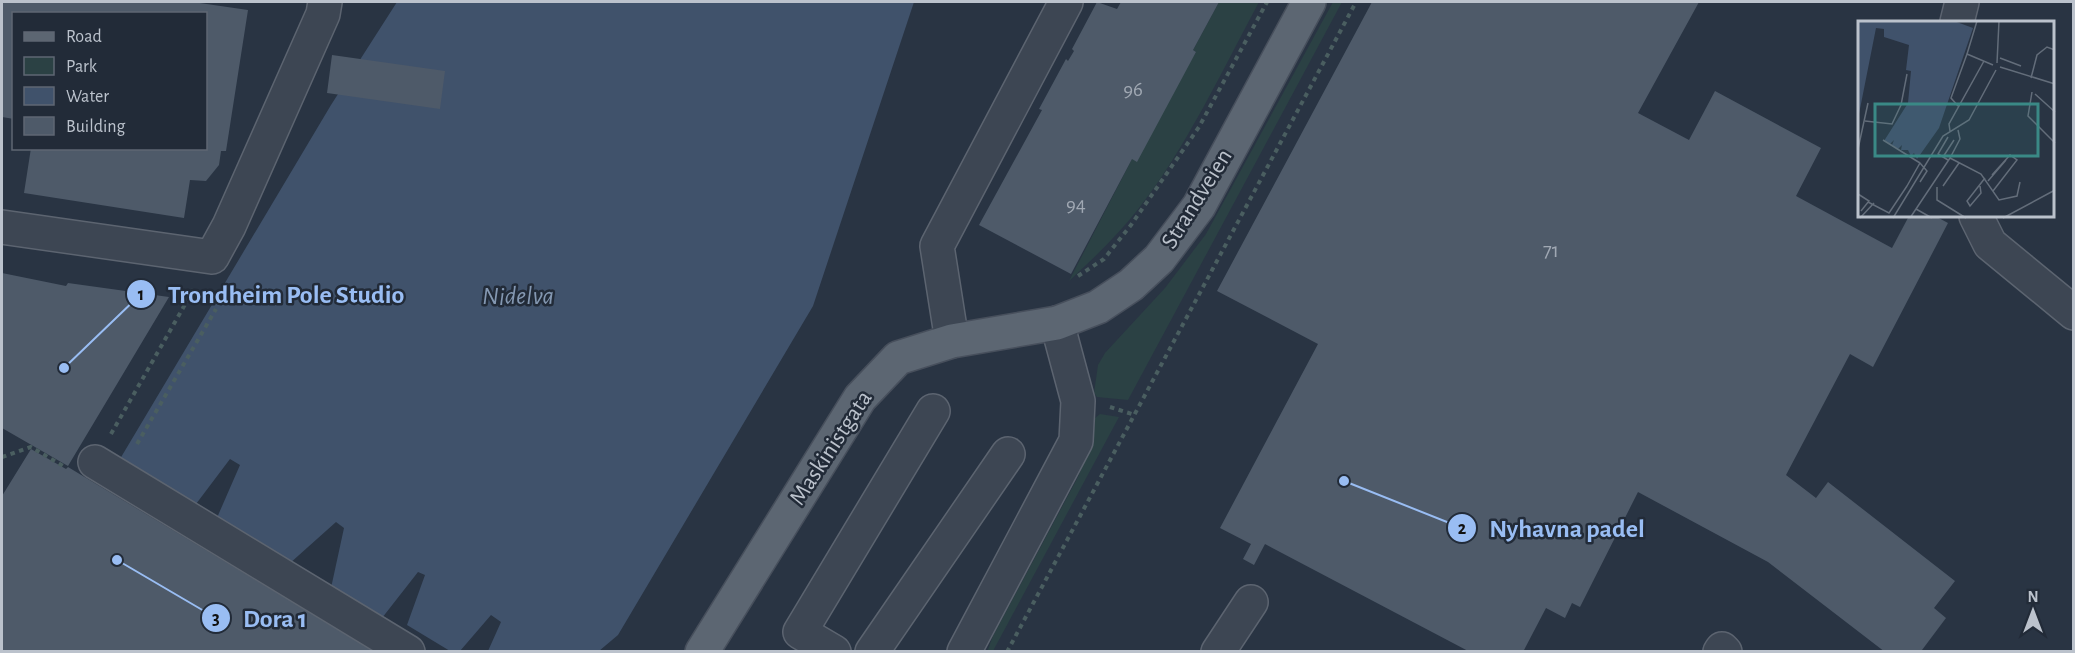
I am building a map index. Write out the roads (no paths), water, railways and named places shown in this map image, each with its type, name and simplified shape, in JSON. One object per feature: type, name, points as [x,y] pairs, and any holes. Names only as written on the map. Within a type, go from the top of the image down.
[{"type":"main road","name":"Strandveien","points":[[1057,323],[1098,307],[1131,285],[1159,259],[1199,206],[1309,2]]},
{"type":"main road","name":"Maskinistgata","points":[[702,651],[860,398],[898,358],[952,341],[1057,323]]},
{"type":"street","points":[[2,227],[212,257],[229,226],[323,14],[326,2]]},
{"type":"street","points":[[1957,21],[1962,2]]},
{"type":"street","points":[[952,341],[937,246],[1053,8]]},
{"type":"street","points":[[1977,218],[1990,244],[2073,313]]},
{"type":"street","points":[[964,651],[1076,441],[1078,401],[1057,323]]},
{"type":"street","points":[[834,651],[800,632],[933,411]]},
{"type":"street","points":[[872,651],[1008,454]]},
{"type":"street","points":[[95,462],[408,651]]},
{"type":"street","points":[[1218,651],[1251,602]]},
{"type":"street","points":[[1720,651],[1722,649],[1725,651]]},
{"type":"water","name":"Nidelva","points":[[397,2],[914,2],[813,306],[618,635],[599,651],[488,651],[501,622],[491,615],[460,651],[450,651],[407,625],[425,575],[418,572],[382,618],[331,588],[344,528],[336,522],[289,564],[216,520],[240,465],[230,459],[193,508],[117,464],[331,105]]},
{"type":"place","name":"Trondheim Pole Studio","points":[[64,368]]},
{"type":"place","name":"Nyhavna padel","points":[[1344,481]]},
{"type":"place","name":"Dora 1","points":[[117,560]]}]
